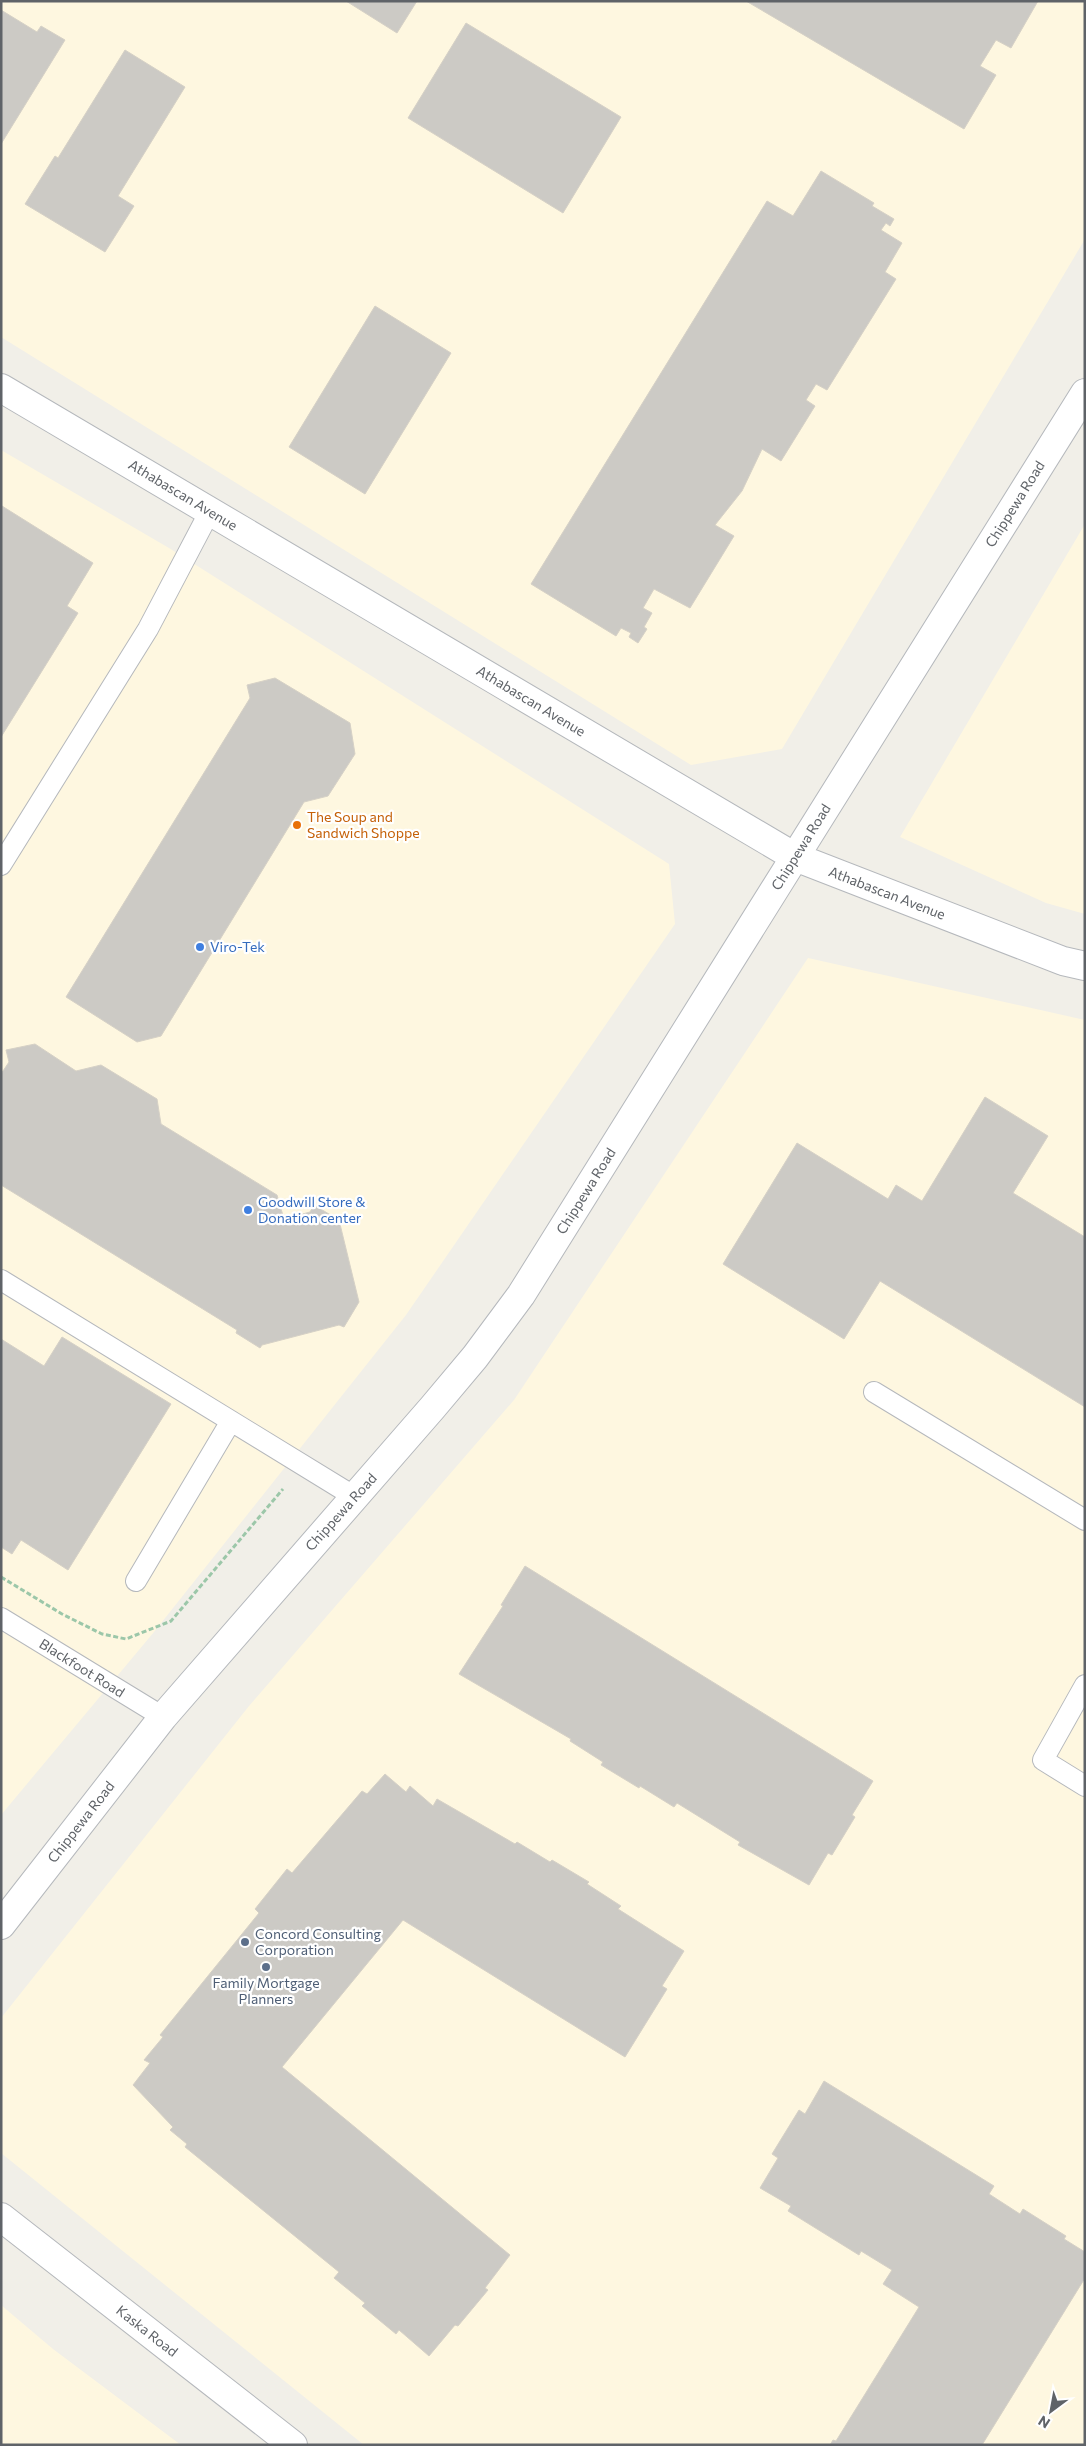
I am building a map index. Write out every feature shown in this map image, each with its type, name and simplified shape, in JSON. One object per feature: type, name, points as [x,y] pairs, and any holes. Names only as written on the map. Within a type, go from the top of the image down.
[{"type":"street","name":"Athabascan Avenue","points":[[1,388],[795,857],[1062,961],[1085,966]]},
{"type":"street","name":"Chippewa Road","points":[[1,1925],[163,1717],[475,1357],[521,1295],[1085,393]]},
{"type":"street","name":"Kaska Road","points":[[1,2217],[293,2445]]},
{"type":"lane","points":[[1,865],[148,629],[210,511]]},
{"type":"lane","points":[[1,1280],[355,1497]]},
{"type":"lane","points":[[874,1392],[1085,1520]]},
{"type":"lane","points":[[136,1581],[231,1421]]},
{"type":"lane","name":"Blackfoot Road","points":[[1,1618],[163,1717]]},
{"type":"lane","points":[[1083,1692],[1043,1760],[1085,1786]]},
{"type":"shaded area","points":[[1,1],[1085,1],[1085,239],[782,749],[691,765],[1,337]]},
{"type":"shaded area","points":[[1,450],[169,548],[669,864],[675,924],[406,1315],[154,1632],[1,1815]]},
{"type":"shaded area","points":[[1085,524],[1085,914],[1046,903],[900,837]]},
{"type":"shaded area","points":[[808,958],[1085,1020],[1085,2445],[364,2445],[1,2153],[1,2018],[249,1706],[514,1400]]},
{"type":"shaded area","points":[[1,2305],[53,2349],[181,2445],[1,2445]]},
{"type":"building","points":[[346,1],[417,1],[397,33]]},
{"type":"building","points":[[746,1],[1038,1],[1011,48],[996,40],[980,66],[996,75],[964,129]]},
{"type":"building","points":[[1,10],[37,32],[41,26],[65,40],[1,144]]},
{"type":"building","points":[[466,23],[621,117],[563,213],[408,118]]},
{"type":"building","points":[[125,50],[185,87],[118,196],[134,206],[105,252],[25,204],[55,156],[58,158]]},
{"type":"building","points":[[821,171],[874,203],[872,206],[894,219],[890,226],[886,223],[881,230],[902,243],[885,272],[896,279],[827,390],[816,384],[806,400],[815,406],[781,461],[762,449],[742,491],[715,525],[734,536],[690,608],[654,589],[643,608],[652,613],[644,627],[647,629],[638,643],[629,637],[631,633],[621,628],[616,636],[531,584],[767,201],[793,216]]},
{"type":"building","points":[[375,306],[451,353],[365,494],[289,447]]},
{"type":"building","points":[[2,506],[93,563],[67,606],[78,613],[1,737]]},
{"type":"building","points":[[275,678],[350,723],[355,754],[328,796],[304,802],[161,1036],[137,1042],[66,997],[250,698],[247,685]]},
{"type":"building","points":[[35,1044],[76,1071],[101,1065],[157,1099],[161,1124],[277,1195],[284,1219],[310,1212],[314,1205],[339,1220],[359,1302],[344,1327],[339,1325],[262,1345],[260,1348],[236,1333],[237,1330],[1,1185],[1,1074],[9,1062],[6,1050]]},
{"type":"building","points":[[985,1097],[1048,1136],[1013,1193],[1085,1237],[1085,1407],[880,1281],[844,1339],[723,1264],[797,1143],[888,1199],[896,1185],[922,1201]]},
{"type":"building","points":[[62,1337],[171,1404],[68,1570],[21,1540],[12,1554],[1,1547],[1,1339],[44,1366]]},
{"type":"building","points":[[525,1566],[873,1781],[852,1815],[855,1817],[832,1855],[828,1853],[809,1885],[738,1845],[740,1842],[677,1803],[674,1807],[640,1786],[639,1788],[601,1765],[603,1762],[570,1741],[571,1739],[459,1674],[503,1606],[501,1605]]},
{"type":"building","points":[[385,1774],[406,1792],[410,1786],[433,1806],[437,1799],[515,1844],[517,1842],[550,1862],[552,1860],[589,1882],[587,1884],[621,1906],[618,1909],[684,1951],[662,1986],[667,1989],[625,2057],[403,1920],[282,2067],[510,2255],[485,2288],[488,2290],[458,2326],[455,2325],[429,2356],[399,2330],[396,2334],[362,2306],[365,2303],[334,2278],[339,2272],[185,2147],[187,2144],[170,2130],[173,2127],[133,2085],[150,2063],[144,2060],[163,2037],[160,2035],[259,1913],[255,1909],[287,1869],[292,1873],[362,1791],[367,1794]]},
{"type":"building","points":[[824,2081],[994,2186],[989,2194],[1020,2214],[1023,2209],[1066,2236],[1064,2239],[1085,2252],[1085,2278],[982,2445],[830,2445],[833,2440],[836,2441],[919,2307],[883,2284],[892,2270],[861,2251],[859,2255],[788,2211],[791,2206],[760,2188],[778,2158],[772,2154],[799,2110],[805,2114]]},
{"type":"place","name":"The Soup and Sandwich Shoppe","points":[[297,825]]},
{"type":"place","name":"Viro-Tek","points":[[200,947]]},
{"type":"place","name":"Goodwill Store & Donation center","points":[[248,1210]]},
{"type":"place","name":"Concord Consulting Corporation","points":[[245,1942]]},
{"type":"place","name":"Family Mortgage Planners","points":[[266,1967]]}]
